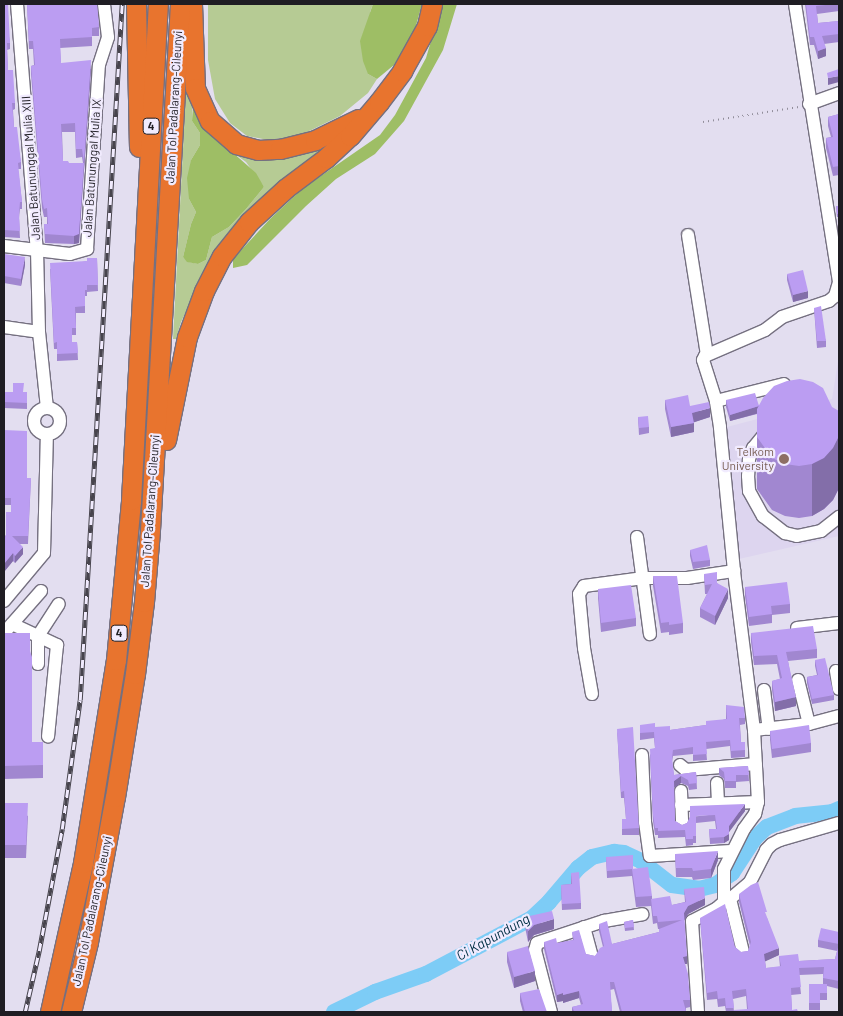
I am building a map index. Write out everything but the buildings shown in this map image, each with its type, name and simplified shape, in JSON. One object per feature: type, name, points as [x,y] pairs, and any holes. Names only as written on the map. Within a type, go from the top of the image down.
[{"type":"highway","points":[[136,4],[140,213],[144,248]]},
{"type":"highway","name":"Jalan Tol Padalarang–Cileunyi","points":[[50,1012],[83,863],[116,660],[131,500],[158,4]]},
{"type":"highway","name":"Jalan Tol Padalarang–Cileunyi","points":[[71,1012],[88,942],[135,674],[150,530],[180,4]]},
{"type":"highway","points":[[192,4],[195,88],[210,121],[236,144],[258,150],[280,150],[315,140],[366,114]]},
{"type":"highway","points":[[150,530],[174,393],[186,337],[204,291],[222,256],[249,222],[286,188],[344,142],[402,71],[427,26],[432,4]]},
{"type":"street","name":"Jalan Batununggal Mulia XIII","points":[[18,4],[37,250],[39,332],[47,408]]},
{"type":"street","name":"Jalan Batununggal Mulia IX","points":[[4,246],[70,254],[87,249],[99,65],[108,38],[104,4]]},
{"type":"street","points":[[743,952],[726,898],[724,869],[731,851],[755,814],[758,802],[754,730],[734,571],[716,401],[704,364],[704,358],[765,330],[782,317],[829,301],[835,296],[839,281],[809,104],[795,4]]},
{"type":"street","points":[[809,104],[839,93]]},
{"type":"street","points":[[688,235],[707,355]]},
{"type":"street","points":[[4,327],[39,332]]},
{"type":"street","points":[[716,401],[784,384]]},
{"type":"street","points":[[47,408],[58,413],[60,421],[58,429],[47,434],[39,432],[34,421],[39,410],[47,408]]},
{"type":"street","points":[[778,422],[762,435],[749,459],[749,491],[756,505],[772,525],[797,536],[821,531],[839,516]]},
{"type":"street","points":[[4,601],[44,553],[47,434]]},
{"type":"street","points":[[637,536],[650,634]]},
{"type":"street","points":[[592,694],[584,648],[579,594],[584,586],[643,578],[687,578],[734,571]]},
{"type":"street","points":[[6,631],[41,590]]},
{"type":"street","points":[[38,664],[38,636],[60,604]]},
{"type":"street","points":[[785,630],[839,623]]},
{"type":"street","points":[[6,631],[38,636],[57,645],[48,737]]},
{"type":"street","points":[[742,635],[759,633]]},
{"type":"street","points":[[836,672],[839,689]]},
{"type":"street","points":[[798,680],[809,724]]},
{"type":"street","points":[[764,690],[769,729]]},
{"type":"street","points":[[754,730],[809,724],[839,716]]},
{"type":"street","points":[[642,755],[645,822],[650,856],[731,851]]},
{"type":"street","points":[[680,765],[686,770],[756,764]]},
{"type":"street","points":[[717,783],[718,804]]},
{"type":"street","points":[[681,790],[682,823]]},
{"type":"street","points":[[681,805],[758,802]]},
{"type":"street","points":[[698,1012],[691,923],[694,918],[716,909],[726,898],[750,882],[766,850],[772,844],[780,840],[839,824]]},
{"type":"street","points":[[551,1012],[536,945],[604,921],[642,914]]},
{"type":"street","points":[[584,927],[592,956]]},
{"type":"path","points":[[703,122],[738,114],[794,108],[809,104]]},
{"type":"shaded area","name":"Telkom University","points":[[839,355],[839,536],[739,559],[730,491],[727,427],[832,399]]},
{"type":"green space","points":[[208,4],[373,4],[370,12],[368,74],[377,79],[368,93],[340,116],[299,136],[268,140],[247,136],[230,123],[215,99],[208,60]]},
{"type":"green space","points":[[373,4],[422,4],[414,33],[394,65],[377,79],[368,74],[363,61],[360,41]]},
{"type":"green space","points":[[442,4],[457,4],[443,50],[404,121],[375,154],[336,179],[247,265],[233,268],[233,259],[270,219],[302,189],[380,135],[395,115],[426,58]]},
{"type":"green space","points":[[186,92],[192,93],[192,121],[200,133],[200,145],[191,160],[189,199],[196,212],[183,257],[189,262],[198,264],[206,260],[212,237],[229,227],[264,187],[246,162],[231,151],[336,136],[199,284],[181,322],[176,339],[173,339]]},
{"type":"green space","points":[[193,105],[206,124],[231,151],[256,173],[264,187],[229,227],[212,237],[206,260],[198,264],[187,262],[183,257],[196,212],[189,199],[187,178],[191,160],[200,145],[200,133],[192,121]]},
{"type":"waterway","name":"Ci Kapundung","points":[[334,1012],[375,992],[426,974],[532,918],[549,902],[578,868],[592,857],[614,852],[624,853],[641,861],[672,885],[699,889],[715,885],[732,873],[755,838],[767,827],[795,816],[832,812],[839,809]]},
{"type":"railway","points":[[25,1012],[39,951],[62,829],[80,700],[122,4]]},
{"type":"place","name":"Telkom University","points":[[784,459]]}]
